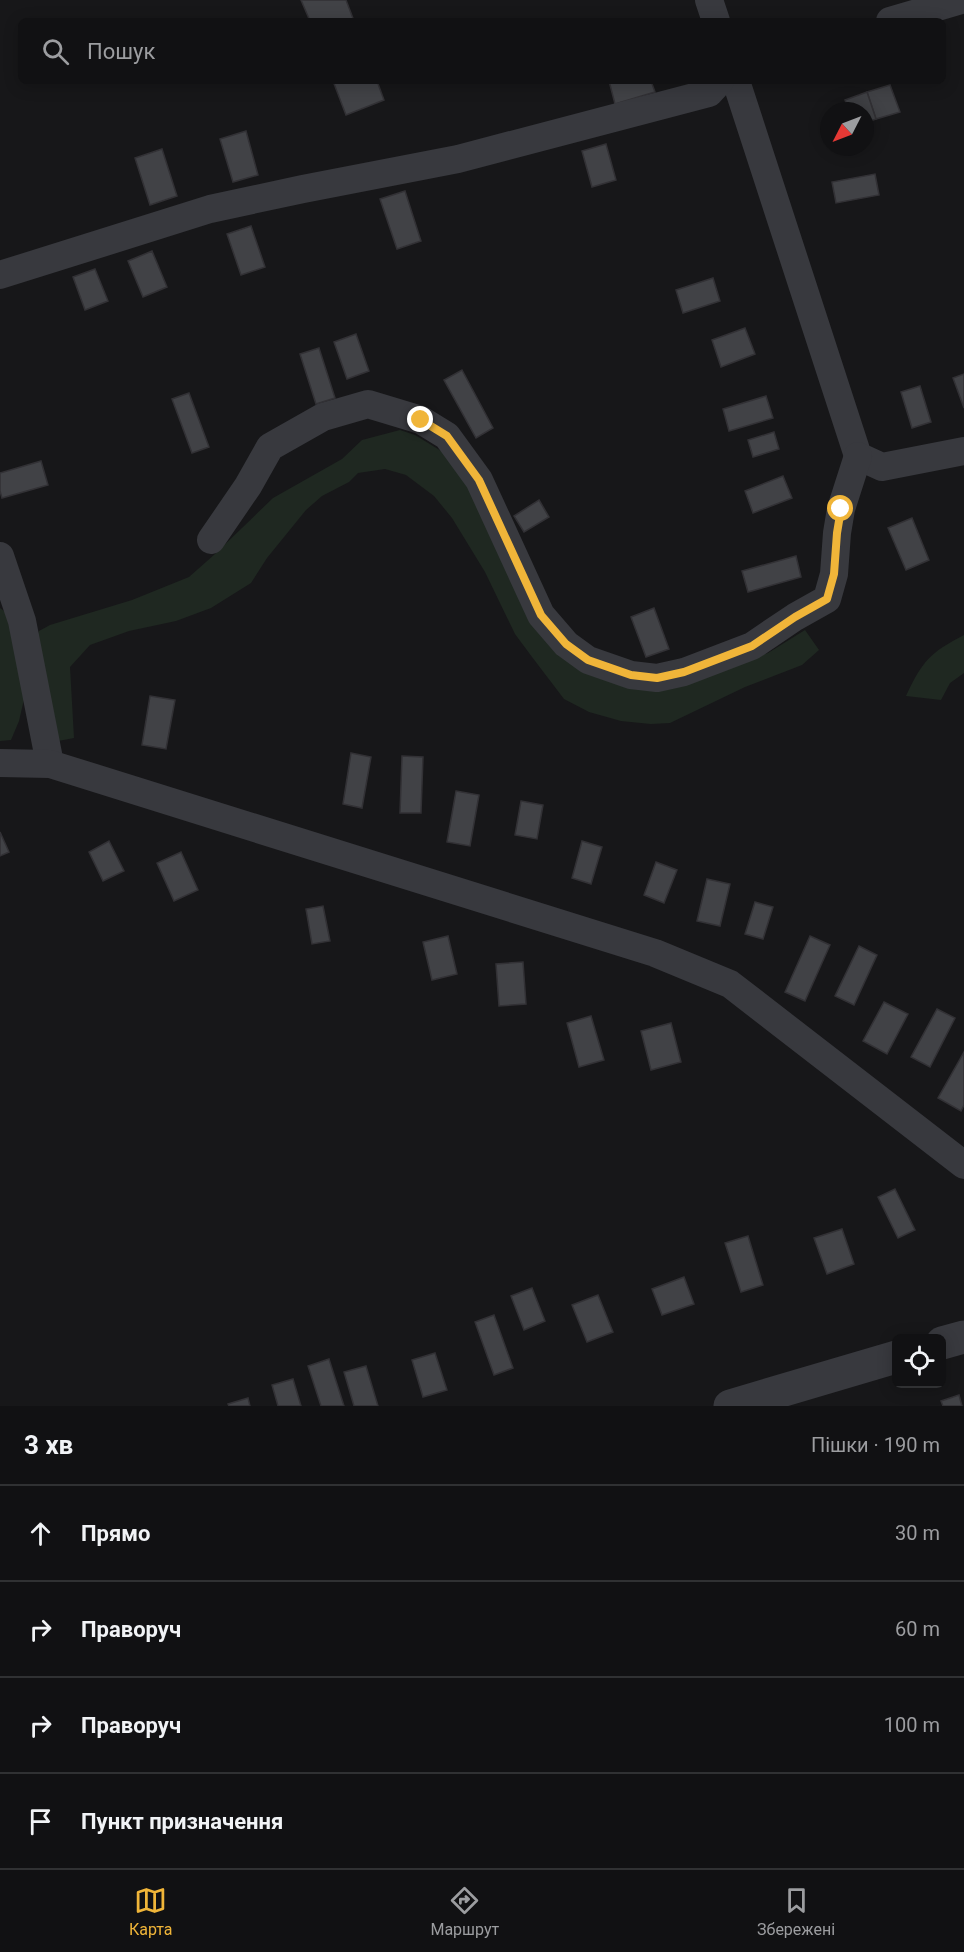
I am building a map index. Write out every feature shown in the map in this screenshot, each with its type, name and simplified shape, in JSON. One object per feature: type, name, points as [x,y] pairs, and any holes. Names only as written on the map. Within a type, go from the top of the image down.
[{"type":"street","points":[[709,0],[715,18]]},
{"type":"street","points":[[900,18],[961,0]]},
{"type":"street","points":[[0,275],[210,209],[458,159],[709,93],[717,84]]},
{"type":"street","points":[[211,540],[248,486],[270,447],[322,417],[369,404],[421,420],[447,436],[479,480],[541,615],[566,644],[588,660],[631,675],[657,678],[684,672],[752,646],[827,599],[834,574],[841,509],[858,456],[737,84]]},
{"type":"street","points":[[858,456],[882,467],[964,451]]},
{"type":"street","points":[[0,556],[22,621],[50,764]]},
{"type":"street","points":[[0,764],[50,764],[655,953],[730,984],[964,1165]]},
{"type":"street","points":[[946,1342],[964,1337]]},
{"type":"street","points":[[730,1406],[892,1358]]},
{"type":"shaded area","points":[[400,430],[415,435],[446,454],[472,487],[564,658],[715,670],[768,653],[805,630],[819,650],[802,665],[745,687],[670,723],[621,721],[589,712],[564,699],[515,634],[485,572],[452,518],[434,496],[406,475],[385,469],[358,473],[349,482],[322,496],[306,510],[267,558],[251,583],[211,608],[176,621],[129,631],[90,645],[70,667],[74,738],[53,742],[34,645],[39,631],[50,625],[132,600],[189,577],[273,498],[342,459],[362,440]]},
{"type":"shaded area","points":[[0,608],[12,617],[25,695],[19,721],[11,740],[0,741]]},
{"type":"shaded area","points":[[964,635],[964,673],[950,683],[941,700],[906,696],[917,674],[929,659],[943,647]]},
{"type":"building","points":[[301,0],[346,0],[353,18],[309,18]]},
{"type":"building","points":[[334,84],[378,84],[384,100],[346,115]]},
{"type":"building","points":[[610,84],[652,84],[655,92],[615,104]]},
{"type":"building","points":[[890,85],[900,112],[876,119],[874,102],[870,102],[867,92]]},
{"type":"building","points":[[867,92],[870,102],[846,102],[845,100]]},
{"type":"building","points":[[246,131],[258,175],[233,182],[220,139]]},
{"type":"building","points":[[606,144],[616,180],[592,187],[582,151]]},
{"type":"building","points":[[162,149],[177,196],[150,205],[135,158]]},
{"type":"building","points":[[875,174],[879,195],[836,203],[832,182]]},
{"type":"building","points":[[405,191],[421,241],[397,249],[380,199]]},
{"type":"building","points":[[251,226],[265,267],[241,275],[227,234]]},
{"type":"building","points":[[152,251],[167,287],[143,297],[128,261]]},
{"type":"building","points":[[95,269],[108,301],[85,310],[73,277]]},
{"type":"building","points":[[713,278],[720,301],[683,313],[676,290]]},
{"type":"building","points":[[745,328],[755,354],[721,367],[712,340]]},
{"type":"building","points":[[356,334],[369,371],[347,379],[334,342]]},
{"type":"building","points":[[319,348],[335,398],[316,404],[300,354]]},
{"type":"building","points":[[462,370],[493,428],[476,438],[444,380]]},
{"type":"building","points":[[964,374],[964,408],[953,378]]},
{"type":"building","points":[[920,386],[931,422],[912,428],[901,392]]},
{"type":"building","points":[[189,393],[209,447],[192,453],[172,399]]},
{"type":"building","points":[[766,396],[773,418],[729,431],[723,409]]},
{"type":"building","points":[[774,432],[779,449],[753,457],[748,440]]},
{"type":"building","points":[[41,461],[48,485],[2,498],[0,473]]},
{"type":"building","points":[[783,476],[792,498],[753,513],[745,491]]},
{"type":"building","points":[[539,500],[549,517],[524,532],[514,516]]},
{"type":"building","points":[[912,518],[929,560],[906,570],[888,528]]},
{"type":"building","points":[[796,556],[801,577],[748,592],[742,571]]},
{"type":"building","points":[[654,608],[669,649],[646,657],[631,617]]},
{"type":"building","points":[[150,696],[175,700],[166,749],[142,745]]},
{"type":"building","points":[[351,753],[371,757],[362,808],[343,804]]},
{"type":"building","points":[[402,756],[423,757],[421,813],[400,813]]},
{"type":"building","points":[[456,791],[479,795],[470,846],[447,842]]},
{"type":"building","points":[[521,801],[543,805],[537,839],[515,835]]},
{"type":"building","points":[[0,832],[9,852],[0,856]]},
{"type":"building","points":[[109,841],[124,871],[103,881],[89,852]]},
{"type":"building","points":[[582,841],[602,847],[591,884],[572,878]]},
{"type":"building","points":[[181,852],[198,890],[174,901],[157,863]]},
{"type":"building","points":[[656,862],[677,870],[664,903],[644,895]]},
{"type":"building","points":[[707,879],[730,884],[720,926],[697,921]]},
{"type":"building","points":[[755,902],[773,907],[763,939],[745,934]]},
{"type":"building","points":[[323,906],[330,941],[312,944],[306,909]]},
{"type":"building","points":[[448,936],[457,974],[432,980],[423,942]]},
{"type":"building","points":[[810,936],[830,945],[805,1001],[785,992]]},
{"type":"building","points":[[859,946],[877,955],[854,1005],[835,996]]},
{"type":"building","points":[[523,962],[526,1004],[499,1006],[496,964]]},
{"type":"building","points":[[884,1002],[908,1014],[887,1054],[863,1041]]},
{"type":"building","points":[[937,1009],[955,1018],[930,1067],[911,1057]]},
{"type":"building","points":[[591,1016],[604,1060],[579,1067],[567,1023]]},
{"type":"building","points":[[671,1023],[681,1062],[651,1070],[641,1031]]},
{"type":"building","points":[[964,1052],[964,1105],[961,1111],[938,1098]]},
{"type":"building","points":[[895,1189],[915,1230],[898,1238],[878,1197]]},
{"type":"building","points":[[842,1229],[854,1264],[827,1274],[814,1238]]},
{"type":"building","points":[[748,1236],[763,1285],[741,1292],[725,1243]]},
{"type":"building","points":[[684,1277],[694,1304],[662,1315],[652,1289]]},
{"type":"building","points":[[532,1288],[545,1321],[524,1330],[511,1296]]},
{"type":"building","points":[[598,1295],[613,1332],[587,1342],[572,1305]]},
{"type":"building","points":[[494,1315],[513,1368],[494,1375],[475,1322]]},
{"type":"building","points":[[435,1353],[447,1390],[423,1397],[412,1360]]},
{"type":"building","points":[[329,1359],[344,1406],[321,1406],[308,1366]]},
{"type":"building","points":[[366,1366],[378,1406],[354,1406],[344,1372]]},
{"type":"building","points":[[293,1379],[301,1406],[278,1406],[272,1385]]},
{"type":"building","points":[[959,1395],[962,1406],[943,1406],[941,1401]]},
{"type":"building","points":[[248,1398],[250,1406],[229,1406],[228,1404]]},
{"type":"route","points":[[421,420],[447,436],[479,480],[541,615],[566,644],[588,660],[631,675],[657,678],[684,672],[752,646],[827,599],[834,574],[841,509]]}]
